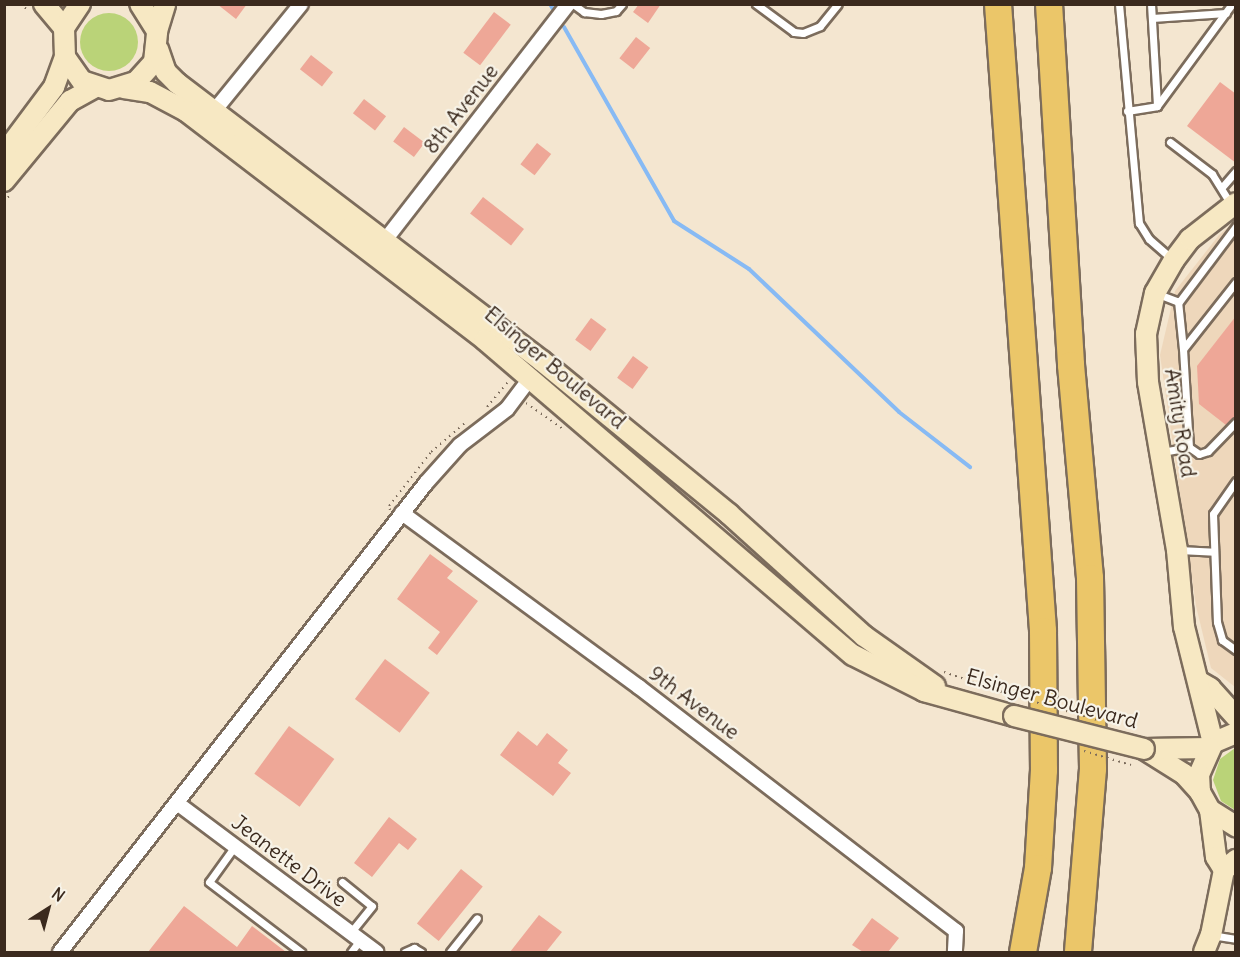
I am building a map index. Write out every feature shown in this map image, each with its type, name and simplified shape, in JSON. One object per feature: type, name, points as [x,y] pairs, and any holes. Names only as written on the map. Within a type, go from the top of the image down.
[{"type":"highway","points":[[998,4],[1043,631],[1044,770],[1040,846],[1023,952]]},
{"type":"highway","points":[[1049,4],[1071,365],[1090,578],[1093,769],[1077,952]]},
{"type":"street","points":[[4,154],[54,87],[64,57],[64,28],[80,4]]},
{"type":"street","name":"Elsinger Boulevard","points":[[140,4],[157,40],[170,77],[386,239],[542,360],[729,514],[864,636],[948,694]]},
{"type":"street","points":[[124,88],[147,73],[165,4]]},
{"type":"street","points":[[215,110],[301,4]]},
{"type":"street","name":"8th Avenue","points":[[386,239],[568,4]]},
{"type":"street","points":[[37,8],[64,28]]},
{"type":"street","points":[[4,181],[70,101],[95,87],[71,70],[64,57]]},
{"type":"street","name":"Elsinger Boulevard","points":[[95,87],[150,92],[186,111],[485,339],[854,655],[902,682],[948,694],[1014,716],[1144,749],[1211,745]]},
{"type":"street","name":"Amity Road","points":[[1211,745],[1184,627],[1177,550],[1159,453],[1146,362],[1146,334],[1155,293],[1174,260],[1190,239],[1233,204]]},
{"type":"street","points":[[60,952],[402,513],[460,445],[507,409],[542,360]]},
{"type":"street","points":[[627,459],[651,470],[704,512],[729,514]]},
{"type":"street","name":"9th Avenue","points":[[402,513],[639,687],[956,931],[955,952]]},
{"type":"street","points":[[1198,681],[1210,688],[1236,717]]},
{"type":"street","points":[[1208,944],[1230,865],[1216,857],[1199,774],[1211,745],[1236,733]]},
{"type":"street","name":"Elsinger Boulevard","points":[[1144,749],[1184,774],[1205,801],[1236,826]]},
{"type":"street","name":"Jeanette Drive","points":[[177,803],[376,952]]},
{"type":"lane","points":[[573,4],[584,12],[601,14],[616,11],[622,4]]},
{"type":"lane","points":[[756,4],[785,26],[803,33],[820,26],[838,4]]},
{"type":"lane","points":[[1119,4],[1139,223],[1149,238],[1174,260]]},
{"type":"lane","points":[[1151,4],[1157,106]]},
{"type":"lane","points":[[1128,111],[1157,106],[1232,4]]},
{"type":"lane","points":[[1152,18],[1226,13]]},
{"type":"lane","points":[[1170,142],[1223,186],[1233,204]]},
{"type":"lane","points":[[1223,186],[1236,171]]},
{"type":"lane","points":[[1189,447],[1184,349],[1178,302],[1236,226]]},
{"type":"lane","points":[[1184,349],[1236,282]]},
{"type":"lane","points":[[1155,293],[1178,302]]},
{"type":"lane","points":[[1159,453],[1189,447],[1199,454],[1208,452],[1236,422]]},
{"type":"lane","points":[[1236,481],[1213,514],[1217,622],[1222,640],[1236,650]]},
{"type":"lane","points":[[1177,550],[1214,552]]},
{"type":"lane","points":[[235,846],[209,882],[301,952]]},
{"type":"lane","points":[[342,882],[372,906],[355,937],[351,952]]},
{"type":"lane","points":[[450,952],[477,918]]},
{"type":"lane","points":[[1208,944],[1236,939]]},
{"type":"lane","points":[[405,952],[414,948],[421,952]]},
{"type":"path","points":[[20,4],[37,8]]},
{"type":"path","points":[[528,405],[566,431]]},
{"type":"path","points":[[941,670],[1014,696],[1106,722]]},
{"type":"shaded area","points":[[1235,222],[1235,687],[1211,668],[1196,606],[1160,355],[1175,291],[1219,235]]},
{"type":"green space","points":[[103,13],[115,13],[130,21],[138,36],[138,48],[130,63],[115,71],[103,71],[88,63],[80,48],[80,36],[88,21]]},
{"type":"green space","points":[[1235,748],[1235,810],[1221,801],[1213,780],[1220,759]]},
{"type":"building","points":[[217,4],[247,4],[236,19]]},
{"type":"building","points":[[639,4],[661,4],[648,23],[633,12]]},
{"type":"building","points":[[494,12],[511,25],[480,65],[463,53]]},
{"type":"building","points":[[636,37],[650,48],[634,69],[619,58]]},
{"type":"building","points":[[311,55],[333,72],[322,86],[300,69]]},
{"type":"building","points":[[1220,82],[1236,94],[1236,163],[1187,126]]},
{"type":"building","points":[[364,99],[386,116],[375,130],[353,113]]},
{"type":"building","points":[[404,127],[425,143],[414,157],[393,141]]},
{"type":"building","points":[[537,143],[551,154],[535,175],[520,164]]},
{"type":"building","points":[[483,197],[524,229],[511,246],[470,214]]},
{"type":"building","points":[[1236,316],[1236,417],[1226,425],[1199,404],[1197,366]]},
{"type":"building","points":[[591,318],[606,329],[591,351],[575,340]]},
{"type":"building","points":[[633,356],[648,367],[633,389],[617,378]]},
{"type":"building","points":[[430,554],[453,571],[447,578],[478,601],[437,655],[428,648],[440,632],[397,599]]},
{"type":"building","points":[[385,659],[430,693],[400,733],[355,699]]},
{"type":"building","points":[[289,726],[334,759],[300,807],[254,774]]},
{"type":"building","points":[[518,731],[537,746],[547,733],[568,750],[558,763],[571,773],[553,796],[500,755]]},
{"type":"building","points":[[389,817],[417,839],[408,850],[399,843],[372,877],[354,863]]},
{"type":"building","points":[[461,869],[483,887],[439,941],[417,923]]},
{"type":"building","points":[[184,906],[237,947],[252,926],[286,952],[148,952]]},
{"type":"building","points":[[539,915],[562,932],[546,952],[510,952]]},
{"type":"building","points":[[872,918],[899,938],[888,952],[863,952],[852,945]]},
{"type":"waterway","points":[[550,4],[553,9]]},
{"type":"waterway","points":[[564,27],[674,221],[749,269],[899,412],[970,467]]}]
